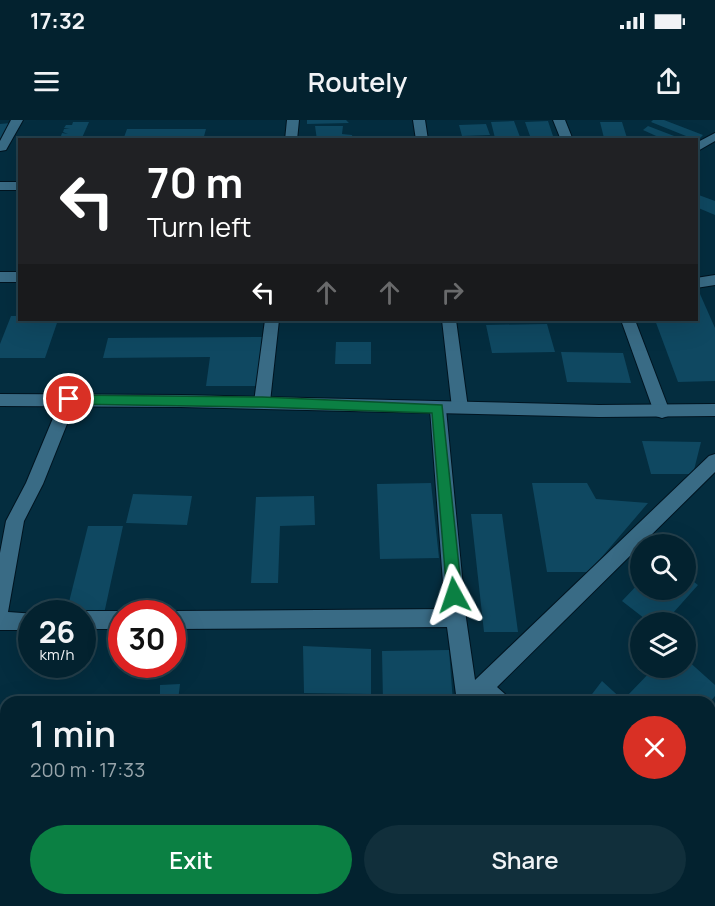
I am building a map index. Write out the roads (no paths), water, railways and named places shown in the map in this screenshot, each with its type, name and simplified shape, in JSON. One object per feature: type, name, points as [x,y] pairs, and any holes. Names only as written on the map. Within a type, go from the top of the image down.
[{"type":"street","points":[[2,148],[17,120]]},
{"type":"street","points":[[291,138],[293,120]]},
{"type":"street","points":[[419,120],[422,138]]},
{"type":"street","points":[[559,120],[566,138]]},
{"type":"street","points":[[698,147],[715,136]]},
{"type":"street","points":[[0,186],[18,186]]},
{"type":"street","points":[[0,277],[18,278]]},
{"type":"street","points":[[698,283],[715,280]]},
{"type":"street","points":[[262,402],[272,321]]},
{"type":"street","points":[[449,321],[460,408]]},
{"type":"street","points":[[628,321],[662,412]]},
{"type":"street","points":[[0,607],[15,521],[34,484],[69,399]]},
{"type":"street","points":[[0,400],[262,402],[438,409],[662,412],[715,410]]},
{"type":"street","points":[[438,409],[456,618],[472,696]]},
{"type":"street","points":[[473,696],[715,461]]},
{"type":"street","points":[[186,620],[456,618]]},
{"type":"street","points":[[0,621],[18,621]]}]
